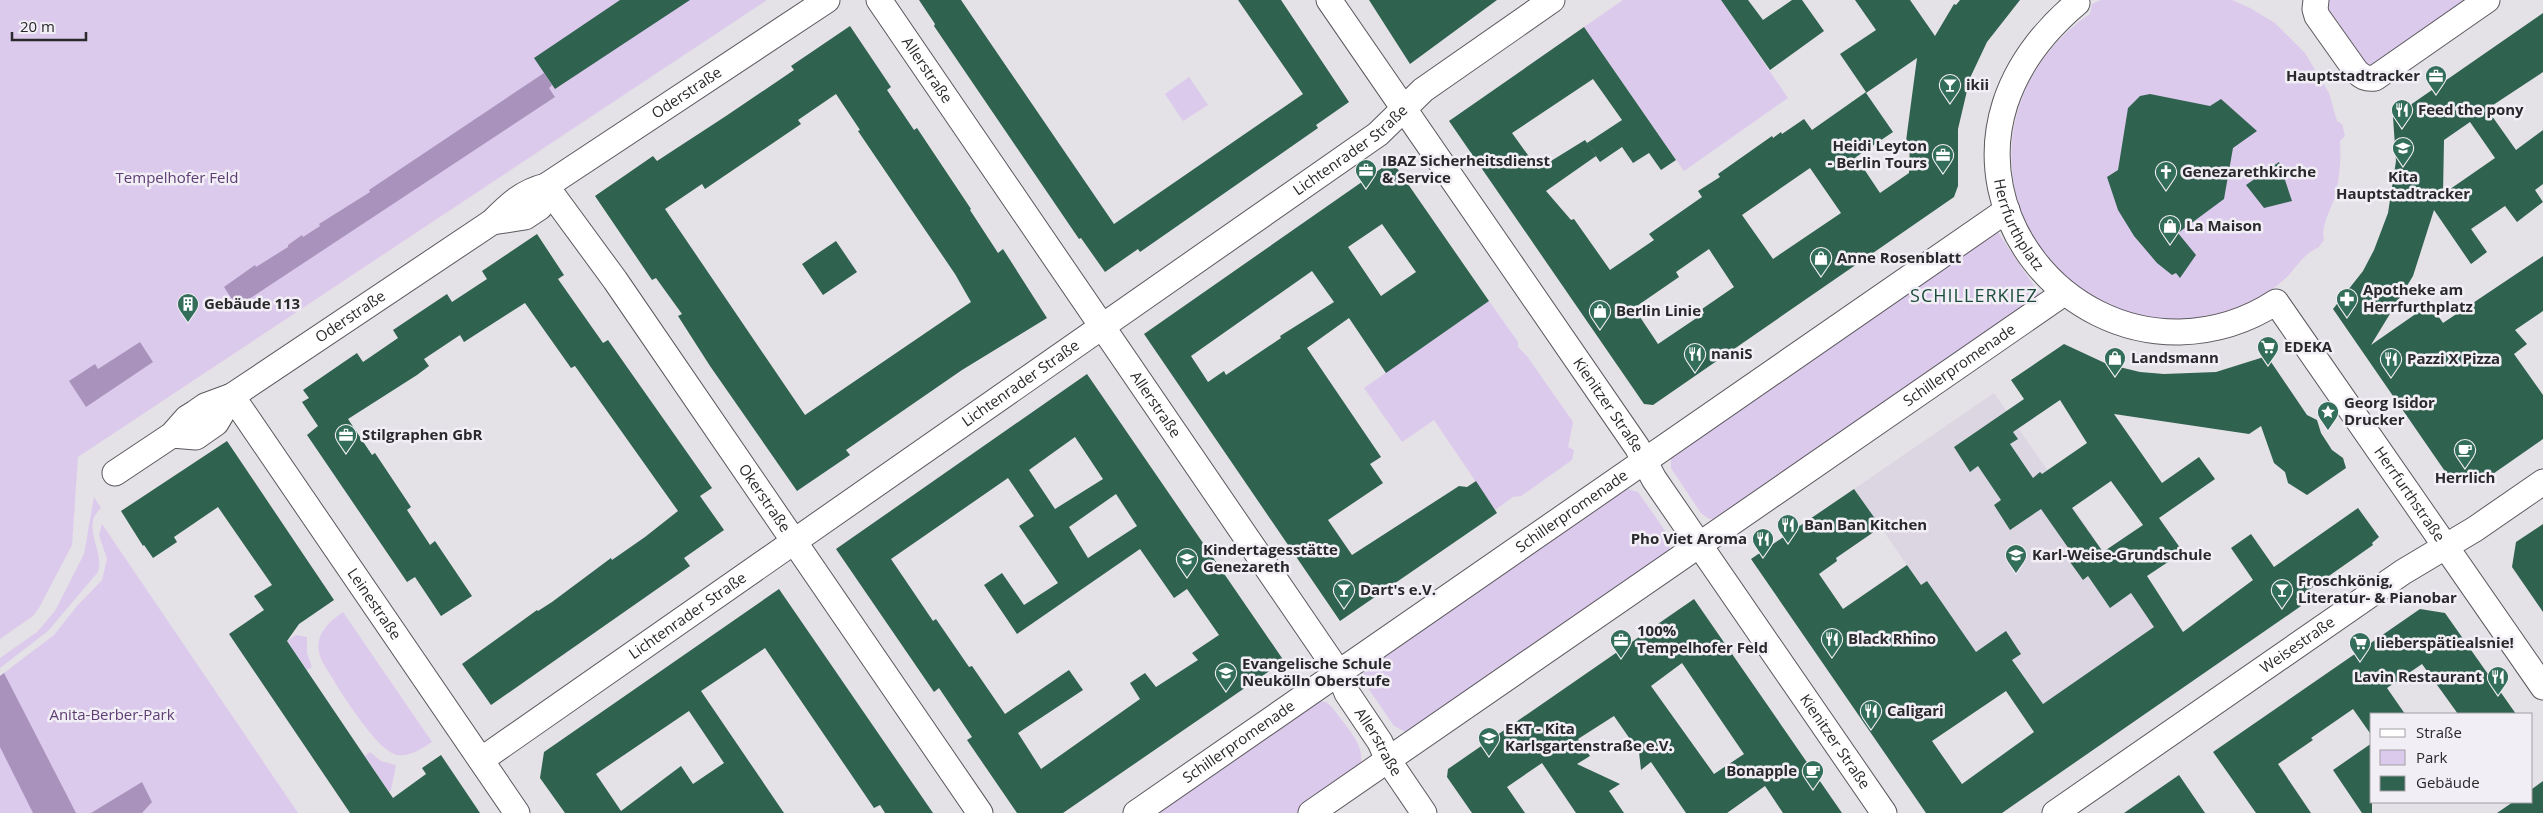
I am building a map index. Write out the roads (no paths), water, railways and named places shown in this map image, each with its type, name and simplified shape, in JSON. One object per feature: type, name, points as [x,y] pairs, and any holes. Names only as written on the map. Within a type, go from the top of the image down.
[{"type":"street","name":"Oderstraße","points":[[115,474],[172,435],[187,418],[200,409],[232,396],[492,222],[525,217],[540,207],[546,186],[827,0]]},
{"type":"street","name":"Allerstraße","points":[[880,0],[1339,673],[1347,693],[1380,742],[1388,760],[1424,813]]},
{"type":"street","name":"Kienitzer Straße","points":[[1329,0],[1699,545],[1884,813]]},
{"type":"street","name":"Lichtenrader Straße","points":[[481,760],[1378,134],[1423,90],[1552,0]]},
{"type":"street","points":[[2316,0],[2317,16],[2356,71],[2362,77],[2369,79],[2375,78],[2487,0]]},
{"type":"street","name":"Herrfurthplatz","points":[[2076,2],[2034,48],[2017,75],[2005,106],[1998,154],[2001,185],[2008,210],[2030,256],[2045,275],[2064,293],[2086,308],[2109,320],[2147,330],[2191,332],[2223,326],[2250,317],[2276,302]]},
{"type":"street","name":"Okerstraße","points":[[546,186],[615,280],[980,813]]},
{"type":"street","name":"Schillerpromenade","points":[[1136,813],[2008,210]]},
{"type":"street","name":"Schillerpromenade","points":[[1311,813],[2064,293]]},
{"type":"street","name":"Herrfurthstraße","points":[[2276,302],[2543,687]]},
{"type":"street","name":"Leinestraße","points":[[232,396],[517,813]]},
{"type":"street","name":"Weisestraße","points":[[2055,813],[2403,572],[2475,529],[2543,482]]},
{"type":"place","name":"Hauptstadtracker","points":[[2436,95]]},
{"type":"place","name":"ikii","points":[[1950,104]]},
{"type":"place","name":"Feed the pony","points":[[2402,129]]},
{"type":"place","name":"Kita Hauptstadtracker","points":[[2403,167]]},
{"type":"place","name":"Heidi Leyton - Berlin Tours","points":[[1943,174]]},
{"type":"place","name":"IBAZ Sicherheitsdienst & Service","points":[[1366,189]]},
{"type":"place","name":"Genezarethkirche","points":[[2166,191]]},
{"type":"place","name":"La Maison","points":[[2170,245]]},
{"type":"place","name":"Anne Rosenblatt","points":[[1821,277]]},
{"type":"place","name":"Apotheke am Herrfurthplatz","points":[[2347,318]]},
{"type":"place","name":"Gebäude 113","points":[[188,323]]},
{"type":"place","name":"Berlin Linie","points":[[1600,330]]},
{"type":"place","name":"EDEKA","points":[[2268,366]]},
{"type":"place","name":"naniS","points":[[1695,373]]},
{"type":"place","name":"Landsmann","points":[[2115,377]]},
{"type":"place","name":"Pazzi X Pizza","points":[[2391,378]]},
{"type":"place","name":"Georg Isidor Drucker","points":[[2328,431]]},
{"type":"place","name":"Stilgraphen GbR","points":[[346,454]]},
{"type":"place","name":"Herrlich","points":[[2465,469]]},
{"type":"place","name":"Ban Ban Kitchen","points":[[1788,544]]},
{"type":"place","name":"Pho Viet Aroma","points":[[1763,558]]},
{"type":"place","name":"Karl-Weise-Grundschule","points":[[2016,574]]},
{"type":"place","name":"Kindertagesstätte Genezareth","points":[[1187,578]]},
{"type":"place","name":"Dart's e.V.","points":[[1344,609]]},
{"type":"place","name":"Froschkönig, Literatur- & Pianobar","points":[[2282,609]]},
{"type":"place","name":"Black Rhino","points":[[1832,658]]},
{"type":"place","name":"100% Tempelhofer Feld","points":[[1621,659]]},
{"type":"place","name":"lieberspätiealsnie!","points":[[2360,662]]},
{"type":"place","name":"Evangelische Schule Neukölln Oberstufe","points":[[1226,692]]},
{"type":"place","name":"Lavin Restaurant","points":[[2498,696]]},
{"type":"place","name":"Caligari","points":[[1871,730]]},
{"type":"place","name":"EKT - Kita Karlsgartenstraße e.V.","points":[[1489,757]]},
{"type":"place","name":"Bonapple","points":[[1813,790]]},
{"type":"district","name":"SCHILLERKIEZ","points":[[1974,296]]},
{"type":"park label","name":"Tempelhofer Feld","points":[[177,178]]},
{"type":"park label","name":"Anita-Berber-Park","points":[[112,715]]}]
